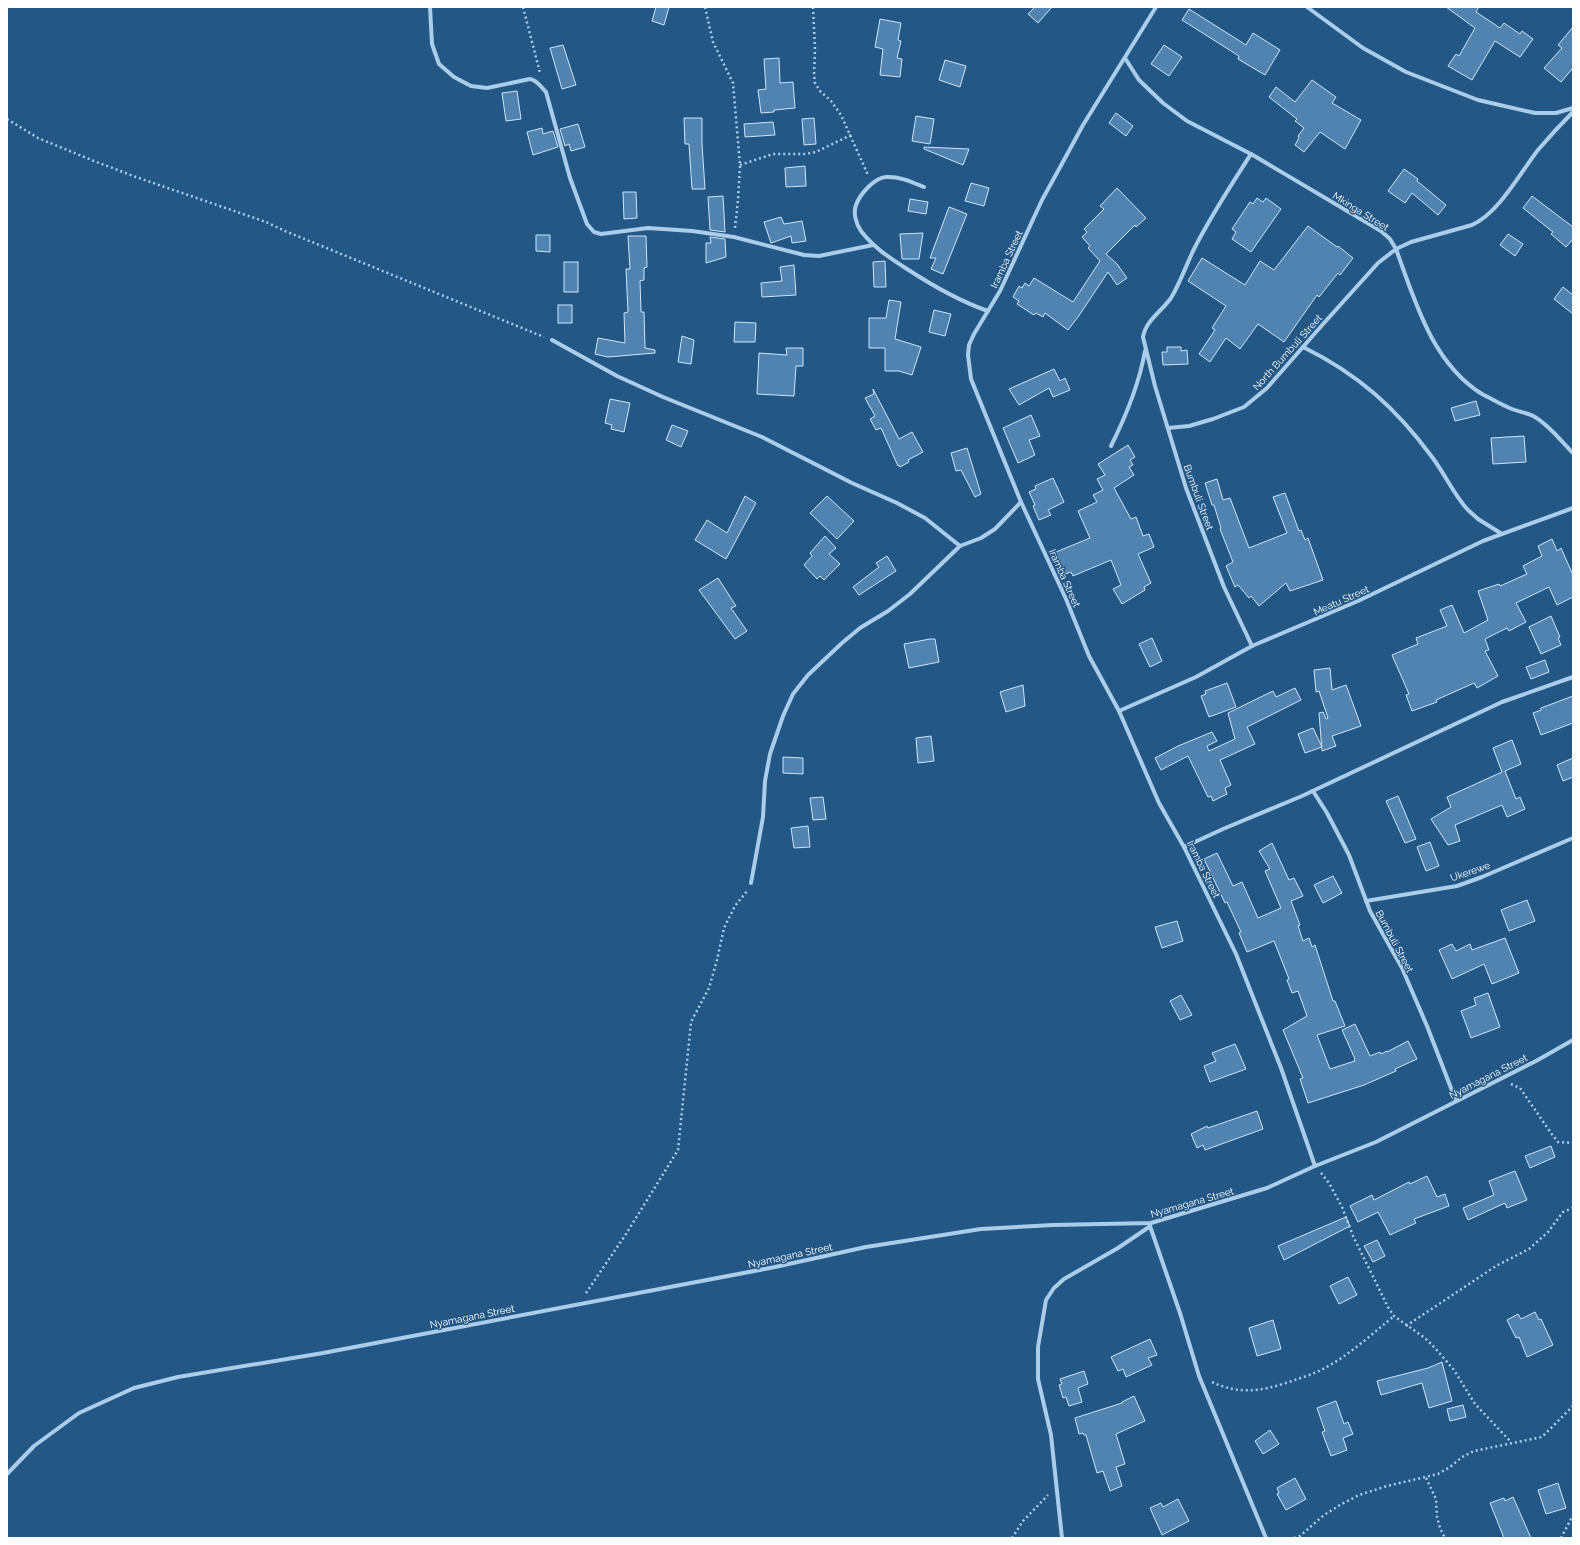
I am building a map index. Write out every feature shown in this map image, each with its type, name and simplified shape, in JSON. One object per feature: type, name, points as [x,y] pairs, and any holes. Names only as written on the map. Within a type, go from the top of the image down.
[{"type":"street","points":[[430,7],[432,44],[439,64],[454,77],[471,86],[487,88],[530,79],[534,80],[546,92],[570,178],[587,224],[594,232],[601,234],[648,228],[692,231],[734,237],[804,255],[819,256],[873,246]]},
{"type":"street","name":"Iramba Street","points":[[1156,7],[1126,58],[1083,125],[1042,200],[1006,279],[969,345],[968,355],[970,372],[971,379],[1021,502],[1066,599],[1088,656],[1119,712],[1159,803],[1184,847],[1236,954],[1281,1068],[1315,1166]]},
{"type":"street","points":[[1307,7],[1363,48],[1406,72],[1478,100],[1535,113],[1556,113],[1573,108]]},
{"type":"street","name":"Mkinga Street","points":[[1126,58],[1139,80],[1163,103],[1187,121],[1251,154],[1382,231],[1390,239],[1396,249],[1424,320],[1446,361],[1460,376],[1481,393],[1510,408],[1535,417],[1550,429],[1573,453]]},
{"type":"street","name":"North Bumbuli Street","points":[[1168,428],[1189,426],[1213,419],[1244,407],[1267,388],[1378,263],[1396,249],[1418,240],[1482,221],[1503,197],[1538,150],[1573,112]]},
{"type":"street","name":"Bumbuli Street","points":[[1251,154],[1214,212],[1193,250],[1179,284],[1170,299],[1144,330],[1143,337],[1145,349],[1186,488],[1224,587],[1252,646]]},
{"type":"street","points":[[924,187],[896,177],[884,177],[872,183],[856,205],[855,216],[859,229],[873,246],[938,289],[971,305],[988,311]]},
{"type":"street","points":[[552,340],[617,376],[663,397],[762,437],[852,483],[897,503],[925,518],[960,546]]},
{"type":"street","points":[[1303,346],[1330,360],[1356,378],[1383,401],[1417,438],[1468,510],[1478,519],[1502,534]]},
{"type":"street","name":"Bumbuli Street","points":[[1111,446],[1132,397],[1142,368],[1145,349]]},
{"type":"street","points":[[751,883],[764,817],[765,781],[770,754],[783,716],[793,694],[808,675],[842,643],[910,594],[960,546],[981,538],[995,529],[1021,502]]},
{"type":"street","name":"Meatu Street","points":[[1119,712],[1196,677],[1252,646],[1358,602],[1426,568],[1502,534],[1573,508]]},
{"type":"street","points":[[1184,847],[1313,791],[1401,748],[1502,702],[1573,677]]},
{"type":"street","name":"Bumbuli Street","points":[[1313,791],[1327,813],[1349,855],[1370,911],[1402,968],[1427,1026],[1456,1101]]},
{"type":"street","name":"Ukerewe","points":[[1366,901],[1457,886],[1482,877],[1573,838]]},
{"type":"street","name":"Nyamagana Street","points":[[7,1474],[34,1446],[79,1413],[134,1388],[178,1377],[323,1353],[775,1267],[866,1247],[981,1229],[1151,1222],[1267,1188],[1315,1166],[1376,1142],[1536,1062],[1573,1040]]},
{"type":"street","points":[[1062,1538],[1055,1485],[1051,1435],[1038,1379],[1038,1347],[1046,1300],[1054,1288],[1064,1279],[1118,1248],[1149,1227],[1151,1222]]},
{"type":"street","points":[[1149,1227],[1180,1313],[1199,1376],[1266,1538]]},
{"type":"path","points":[[523,7],[532,48],[546,92]]},
{"type":"path","points":[[704,7],[714,42],[733,83],[740,165],[734,237]]},
{"type":"path","points":[[813,7],[816,49],[814,74],[815,83],[841,115],[872,183]]},
{"type":"path","points":[[7,119],[38,138],[136,177],[266,222],[552,340]]},
{"type":"path","points":[[740,165],[773,154],[805,154],[816,152],[851,135]]},
{"type":"path","points":[[578,1304],[626,1234],[678,1150],[691,1022],[709,988],[724,928],[735,906],[744,896],[751,883]]},
{"type":"path","points":[[1500,1079],[1520,1088],[1558,1142],[1573,1142]]},
{"type":"path","points":[[1315,1166],[1329,1183],[1342,1207],[1353,1236],[1380,1293],[1394,1316],[1406,1326],[1425,1338],[1436,1348],[1454,1370],[1475,1404],[1511,1442]]},
{"type":"path","points":[[1406,1326],[1496,1266],[1529,1249],[1548,1232],[1563,1212],[1573,1208]]},
{"type":"path","points":[[1199,1376],[1233,1390],[1261,1390],[1284,1384],[1320,1370],[1335,1362],[1394,1316]]},
{"type":"path","points":[[1294,1538],[1300,1536],[1340,1505],[1359,1495],[1387,1486],[1438,1474],[1450,1467],[1462,1457],[1474,1451],[1511,1442],[1529,1441],[1542,1437],[1573,1406]]},
{"type":"path","points":[[1426,1478],[1436,1499],[1437,1517],[1445,1538]]},
{"type":"path","points":[[1012,1538],[1023,1521],[1040,1504],[1055,1485]]},
{"type":"path","points":[[1561,1538],[1571,1519],[1573,1518]]},
{"type":"building","points":[[656,7],[669,7],[664,25],[652,21]]},
{"type":"building","points":[[1035,7],[1052,7],[1038,23],[1028,14]]},
{"type":"building","points":[[1446,7],[1479,7],[1476,12],[1500,28],[1504,23],[1520,34],[1522,31],[1533,39],[1520,57],[1495,41],[1472,80],[1448,66],[1456,54],[1459,56],[1475,28]]},
{"type":"building","points":[[1189,9],[1246,45],[1253,33],[1280,50],[1265,75],[1238,59],[1239,56],[1182,20]]},
{"type":"building","points":[[880,19],[901,23],[898,40],[901,41],[897,58],[902,59],[900,77],[880,75],[883,49],[875,47]]},
{"type":"building","points":[[1573,27],[1573,68],[1561,82],[1544,68],[1562,48],[1558,45]]},
{"type":"building","points":[[563,45],[576,85],[562,89],[550,48]]},
{"type":"building","points":[[1164,45],[1182,57],[1169,76],[1151,64]]},
{"type":"building","points":[[779,58],[780,83],[793,82],[795,108],[761,113],[758,90],[766,89],[764,59]]},
{"type":"building","points":[[945,60],[966,66],[960,87],[939,80]]},
{"type":"building","points":[[1312,80],[1336,97],[1332,103],[1361,120],[1345,149],[1320,132],[1304,152],[1295,145],[1299,138],[1298,136],[1304,128],[1295,121],[1297,119],[1269,97],[1276,87],[1295,102]]},
{"type":"building","points":[[517,91],[521,119],[506,121],[502,93]]},
{"type":"building","points":[[1116,113],[1133,126],[1126,136],[1109,123]]},
{"type":"building","points":[[916,116],[934,119],[930,144],[912,141]]},
{"type":"building","points":[[684,118],[702,118],[705,189],[692,189],[689,144],[685,144]]},
{"type":"building","points":[[814,118],[816,144],[804,145],[802,119]]},
{"type":"building","points":[[773,122],[775,135],[745,137],[744,124]]},
{"type":"building","points":[[578,124],[585,147],[571,151],[569,144],[565,146],[560,129]]},
{"type":"building","points":[[542,128],[543,134],[553,131],[558,147],[533,155],[527,132]]},
{"type":"building","points":[[924,147],[969,149],[963,165],[924,149]]},
{"type":"building","points":[[805,166],[806,186],[786,187],[785,168]]},
{"type":"building","points":[[1404,169],[1418,179],[1417,181],[1446,205],[1438,215],[1412,193],[1405,203],[1388,191]]},
{"type":"building","points":[[971,183],[989,188],[984,206],[965,201]]},
{"type":"building","points":[[1117,188],[1146,218],[1136,227],[1135,225],[1106,254],[1117,264],[1127,278],[1117,285],[1108,272],[1068,330],[1045,313],[1043,317],[1036,313],[1034,315],[1017,304],[1019,301],[1013,297],[1019,286],[1022,288],[1025,283],[1029,286],[1034,278],[1073,302],[1100,261],[1088,248],[1090,246],[1082,237],[1087,232],[1084,229],[1104,209],[1100,206]]},
{"type":"building","points":[[623,192],[636,192],[637,218],[624,219]]},
{"type":"building","points":[[723,196],[725,232],[710,230],[708,197]]},
{"type":"building","points":[[1532,196],[1573,227],[1573,239],[1566,247],[1551,234],[1553,232],[1523,208]]},
{"type":"building","points":[[1257,198],[1263,202],[1266,198],[1281,209],[1251,252],[1232,239],[1236,232],[1232,229],[1250,202],[1253,204]]},
{"type":"building","points":[[910,199],[928,202],[926,214],[908,211]]},
{"type":"building","points":[[949,207],[967,214],[943,274],[931,269],[936,258],[930,258]]},
{"type":"building","points":[[781,217],[784,224],[802,221],[806,241],[792,243],[791,236],[771,243],[764,222]]},
{"type":"building","points":[[1308,226],[1353,258],[1340,275],[1338,273],[1319,297],[1317,295],[1284,342],[1258,324],[1240,349],[1226,338],[1210,362],[1199,354],[1215,330],[1212,328],[1226,306],[1188,281],[1202,258],[1245,285],[1260,261],[1274,270]]},
{"type":"building","points":[[923,233],[919,259],[902,259],[900,234]]},
{"type":"building","points":[[1508,234],[1523,244],[1515,256],[1500,245]]},
{"type":"building","points":[[536,235],[550,235],[550,252],[536,251]]},
{"type":"building","points":[[628,236],[646,236],[647,267],[644,268],[644,280],[640,281],[641,312],[644,312],[645,348],[655,350],[655,353],[608,357],[595,354],[598,338],[625,343],[624,313],[628,312],[626,269],[630,269]]},
{"type":"building","points":[[710,237],[725,239],[726,257],[706,263],[706,243],[711,243]]},
{"type":"building","points":[[885,261],[886,287],[874,287],[873,262]]},
{"type":"building","points":[[564,262],[578,262],[578,292],[564,292]]},
{"type":"building","points":[[794,265],[796,295],[762,297],[761,283],[782,281],[780,267]]},
{"type":"building","points":[[1563,287],[1573,295],[1573,314],[1554,299]]},
{"type":"building","points":[[889,300],[901,302],[895,339],[921,347],[912,375],[899,371],[885,371],[885,348],[869,348],[869,318],[886,318]]},
{"type":"building","points":[[558,305],[572,305],[572,323],[558,323]]},
{"type":"building","points":[[934,310],[951,314],[945,336],[929,332]]},
{"type":"building","points":[[735,322],[756,323],[755,342],[734,342]]},
{"type":"building","points":[[682,336],[694,340],[691,364],[678,362]]},
{"type":"building","points":[[1167,347],[1181,347],[1181,351],[1187,350],[1188,364],[1163,365],[1162,352],[1167,352]]},
{"type":"building","points":[[786,348],[803,348],[803,366],[796,366],[794,396],[757,394],[759,353],[787,355]]},
{"type":"building","points":[[1054,369],[1060,381],[1065,378],[1070,390],[1053,397],[1049,388],[1019,405],[1009,389]]},
{"type":"building","points":[[873,389],[899,439],[912,432],[923,452],[908,460],[909,462],[900,467],[899,465],[898,466],[881,428],[876,430],[870,419],[875,416],[865,398],[874,394]]},
{"type":"building","points":[[610,399],[630,403],[624,432],[611,429],[612,425],[605,423]]},
{"type":"building","points":[[1476,401],[1480,415],[1455,421],[1451,408]]},
{"type":"building","points":[[1031,415],[1040,436],[1029,440],[1035,455],[1018,463],[1003,428]]},
{"type":"building","points":[[672,425],[688,431],[681,447],[666,440]]},
{"type":"building","points":[[1524,436],[1526,462],[1493,464],[1491,438]]},
{"type":"building","points":[[1128,445],[1135,457],[1130,460],[1133,465],[1129,467],[1134,475],[1114,488],[1131,519],[1136,517],[1143,536],[1149,534],[1154,547],[1138,554],[1151,583],[1144,587],[1145,590],[1122,604],[1113,589],[1121,585],[1111,560],[1073,576],[1071,572],[1065,574],[1056,552],[1090,538],[1078,511],[1097,502],[1093,495],[1103,490],[1097,479],[1105,475],[1098,464]]},
{"type":"building","points":[[967,448],[981,494],[975,497],[961,470],[956,471],[951,453]]},
{"type":"building","points":[[1053,478],[1064,502],[1048,510],[1051,515],[1039,520],[1033,506],[1035,505],[1029,492],[1036,489],[1035,486]]},
{"type":"building","points":[[1217,479],[1223,500],[1230,498],[1249,548],[1287,533],[1273,497],[1285,493],[1299,531],[1301,530],[1305,540],[1308,538],[1323,580],[1290,591],[1286,583],[1259,606],[1251,596],[1249,598],[1238,585],[1235,587],[1226,566],[1233,562],[1220,529],[1221,528],[1214,505],[1212,505],[1205,483]]},
{"type":"building","points":[[745,496],[756,503],[726,559],[695,540],[707,520],[727,533]]},
{"type":"building","points":[[827,496],[854,521],[837,539],[810,513]]},
{"type":"building","points":[[825,536],[836,548],[829,554],[840,564],[824,580],[820,576],[817,579],[804,565],[812,556],[810,553]]},
{"type":"building","points":[[1552,539],[1557,551],[1561,548],[1573,575],[1573,597],[1557,605],[1549,587],[1516,603],[1526,622],[1509,631],[1507,628],[1485,639],[1489,650],[1485,651],[1498,676],[1477,688],[1474,683],[1436,700],[1437,702],[1412,711],[1406,695],[1409,694],[1392,655],[1418,644],[1416,638],[1447,626],[1440,610],[1452,605],[1464,633],[1488,620],[1478,591],[1499,584],[1500,586],[1527,574],[1523,566],[1542,556],[1538,546]]},
{"type":"building","points":[[887,556],[896,571],[859,595],[853,587],[879,567],[876,563]]},
{"type":"building","points":[[718,578],[736,606],[731,608],[747,631],[735,639],[699,590]]},
{"type":"building","points":[[1551,616],[1560,637],[1558,638],[1561,645],[1541,654],[1529,627]]},
{"type":"building","points":[[1152,638],[1162,661],[1150,667],[1139,644]]},
{"type":"building","points":[[935,639],[939,662],[909,668],[904,644]]},
{"type":"building","points":[[1545,660],[1549,672],[1531,679],[1526,667]]},
{"type":"building","points":[[1330,668],[1332,690],[1346,685],[1361,726],[1332,736],[1336,746],[1322,751],[1319,713],[1323,712],[1326,719],[1328,718],[1319,691],[1316,692],[1314,670]]},
{"type":"building","points":[[1227,683],[1236,707],[1209,717],[1201,696],[1206,694],[1205,691]]},
{"type":"building","points":[[1023,685],[1025,706],[1006,712],[1000,692]]},
{"type":"building","points":[[1295,688],[1301,700],[1247,727],[1255,744],[1220,760],[1231,785],[1225,788],[1227,794],[1213,801],[1211,796],[1208,797],[1188,756],[1161,770],[1155,758],[1178,746],[1212,732],[1217,741],[1207,746],[1209,751],[1235,739],[1228,713],[1273,691],[1276,697]]},
{"type":"building","points":[[1573,696],[1573,723],[1541,735],[1533,713],[1541,710],[1541,708]]},
{"type":"building","points":[[1313,728],[1322,747],[1305,753],[1298,734]]},
{"type":"building","points":[[931,736],[934,761],[918,763],[916,738]]},
{"type":"building","points":[[1512,740],[1521,764],[1505,771],[1516,799],[1520,797],[1525,809],[1507,817],[1502,805],[1455,825],[1460,841],[1448,845],[1431,819],[1451,807],[1447,797],[1502,772],[1493,748]]},
{"type":"building","points":[[783,757],[803,758],[803,774],[783,773]]},
{"type":"building","points":[[1573,758],[1573,777],[1563,781],[1557,765]]},
{"type":"building","points":[[1398,796],[1416,839],[1405,843],[1386,801]]},
{"type":"building","points":[[823,797],[826,819],[813,820],[810,798]]},
{"type":"building","points":[[808,826],[810,847],[794,848],[791,828]]},
{"type":"building","points":[[1430,842],[1439,866],[1426,871],[1417,847]]},
{"type":"building","points":[[1272,843],[1289,880],[1294,878],[1303,896],[1291,901],[1300,925],[1298,926],[1303,941],[1309,938],[1312,947],[1315,945],[1333,1001],[1335,1001],[1345,1026],[1317,1035],[1330,1069],[1355,1061],[1342,1030],[1355,1024],[1370,1056],[1380,1052],[1381,1054],[1387,1052],[1408,1041],[1417,1059],[1395,1069],[1396,1071],[1364,1085],[1308,1103],[1300,1079],[1303,1078],[1283,1030],[1307,1016],[1298,991],[1292,993],[1287,980],[1289,979],[1274,941],[1247,952],[1239,933],[1241,932],[1204,859],[1217,853],[1233,886],[1242,882],[1258,918],[1281,908],[1265,871],[1270,869],[1259,851]]},
{"type":"building","points":[[1333,876],[1342,893],[1323,903],[1314,885]]},
{"type":"building","points":[[1527,900],[1535,921],[1509,931],[1501,910]]},
{"type":"building","points":[[1177,921],[1183,941],[1162,948],[1155,927]]},
{"type":"building","points":[[1505,938],[1519,973],[1492,984],[1484,964],[1452,979],[1439,950],[1452,944],[1456,951],[1470,944],[1472,950]]},
{"type":"building","points":[[1488,993],[1500,1027],[1471,1038],[1461,1011],[1476,1005],[1474,998]]},
{"type":"building","points":[[1181,995],[1192,1015],[1180,1020],[1170,1001]]},
{"type":"building","points":[[1235,1044],[1246,1069],[1210,1082],[1204,1066],[1216,1061],[1212,1053]]},
{"type":"building","points":[[1257,1111],[1263,1129],[1205,1150],[1203,1145],[1197,1148],[1191,1134],[1207,1126],[1208,1128]]},
{"type":"building","points":[[1551,1146],[1555,1157],[1530,1168],[1525,1156]]},
{"type":"building","points":[[1515,1171],[1527,1200],[1507,1208],[1505,1203],[1468,1220],[1463,1208],[1494,1195],[1489,1181]]},
{"type":"building","points":[[1427,1176],[1437,1197],[1445,1194],[1449,1206],[1414,1219],[1416,1223],[1390,1235],[1378,1212],[1358,1222],[1350,1206],[1372,1195],[1374,1200],[1409,1182],[1410,1184]]},
{"type":"building","points":[[1346,1217],[1350,1226],[1284,1260],[1278,1246]]},
{"type":"building","points":[[1377,1240],[1385,1256],[1373,1262],[1364,1246]]},
{"type":"building","points":[[1348,1277],[1357,1295],[1339,1304],[1330,1286]]},
{"type":"building","points":[[1535,1312],[1539,1320],[1541,1319],[1553,1345],[1527,1357],[1519,1337],[1516,1338],[1507,1320],[1518,1314],[1521,1319]]},
{"type":"building","points":[[1273,1320],[1281,1349],[1257,1356],[1249,1328]]},
{"type":"building","points":[[1150,1339],[1157,1355],[1148,1358],[1152,1365],[1126,1377],[1123,1369],[1118,1371],[1111,1357]]},
{"type":"building","points":[[1442,1362],[1452,1401],[1429,1408],[1422,1383],[1381,1395],[1377,1381],[1428,1368]]},
{"type":"building","points":[[1084,1371],[1088,1384],[1078,1388],[1082,1402],[1069,1406],[1066,1397],[1063,1398],[1059,1385],[1062,1384],[1060,1379]]},
{"type":"building","points":[[1134,1396],[1145,1421],[1116,1434],[1125,1464],[1116,1467],[1122,1486],[1110,1491],[1103,1471],[1097,1473],[1086,1435],[1083,1433],[1079,1434],[1075,1418],[1122,1403]]},
{"type":"building","points":[[1336,1401],[1344,1424],[1348,1422],[1353,1434],[1343,1438],[1347,1450],[1331,1456],[1322,1432],[1325,1431],[1317,1408]]},
{"type":"building","points":[[1463,1405],[1466,1417],[1450,1421],[1447,1409]]},
{"type":"building","points":[[1270,1430],[1279,1444],[1263,1454],[1255,1441]]},
{"type":"building","points":[[1295,1478],[1306,1499],[1286,1510],[1277,1494],[1279,1493],[1277,1488]]},
{"type":"building","points":[[1558,1483],[1566,1508],[1546,1514],[1538,1490]]},
{"type":"building","points":[[1513,1497],[1531,1538],[1504,1538],[1490,1503],[1504,1498],[1505,1501]]},
{"type":"building","points":[[1178,1499],[1189,1521],[1162,1535],[1150,1508],[1161,1503],[1163,1507]]}]
